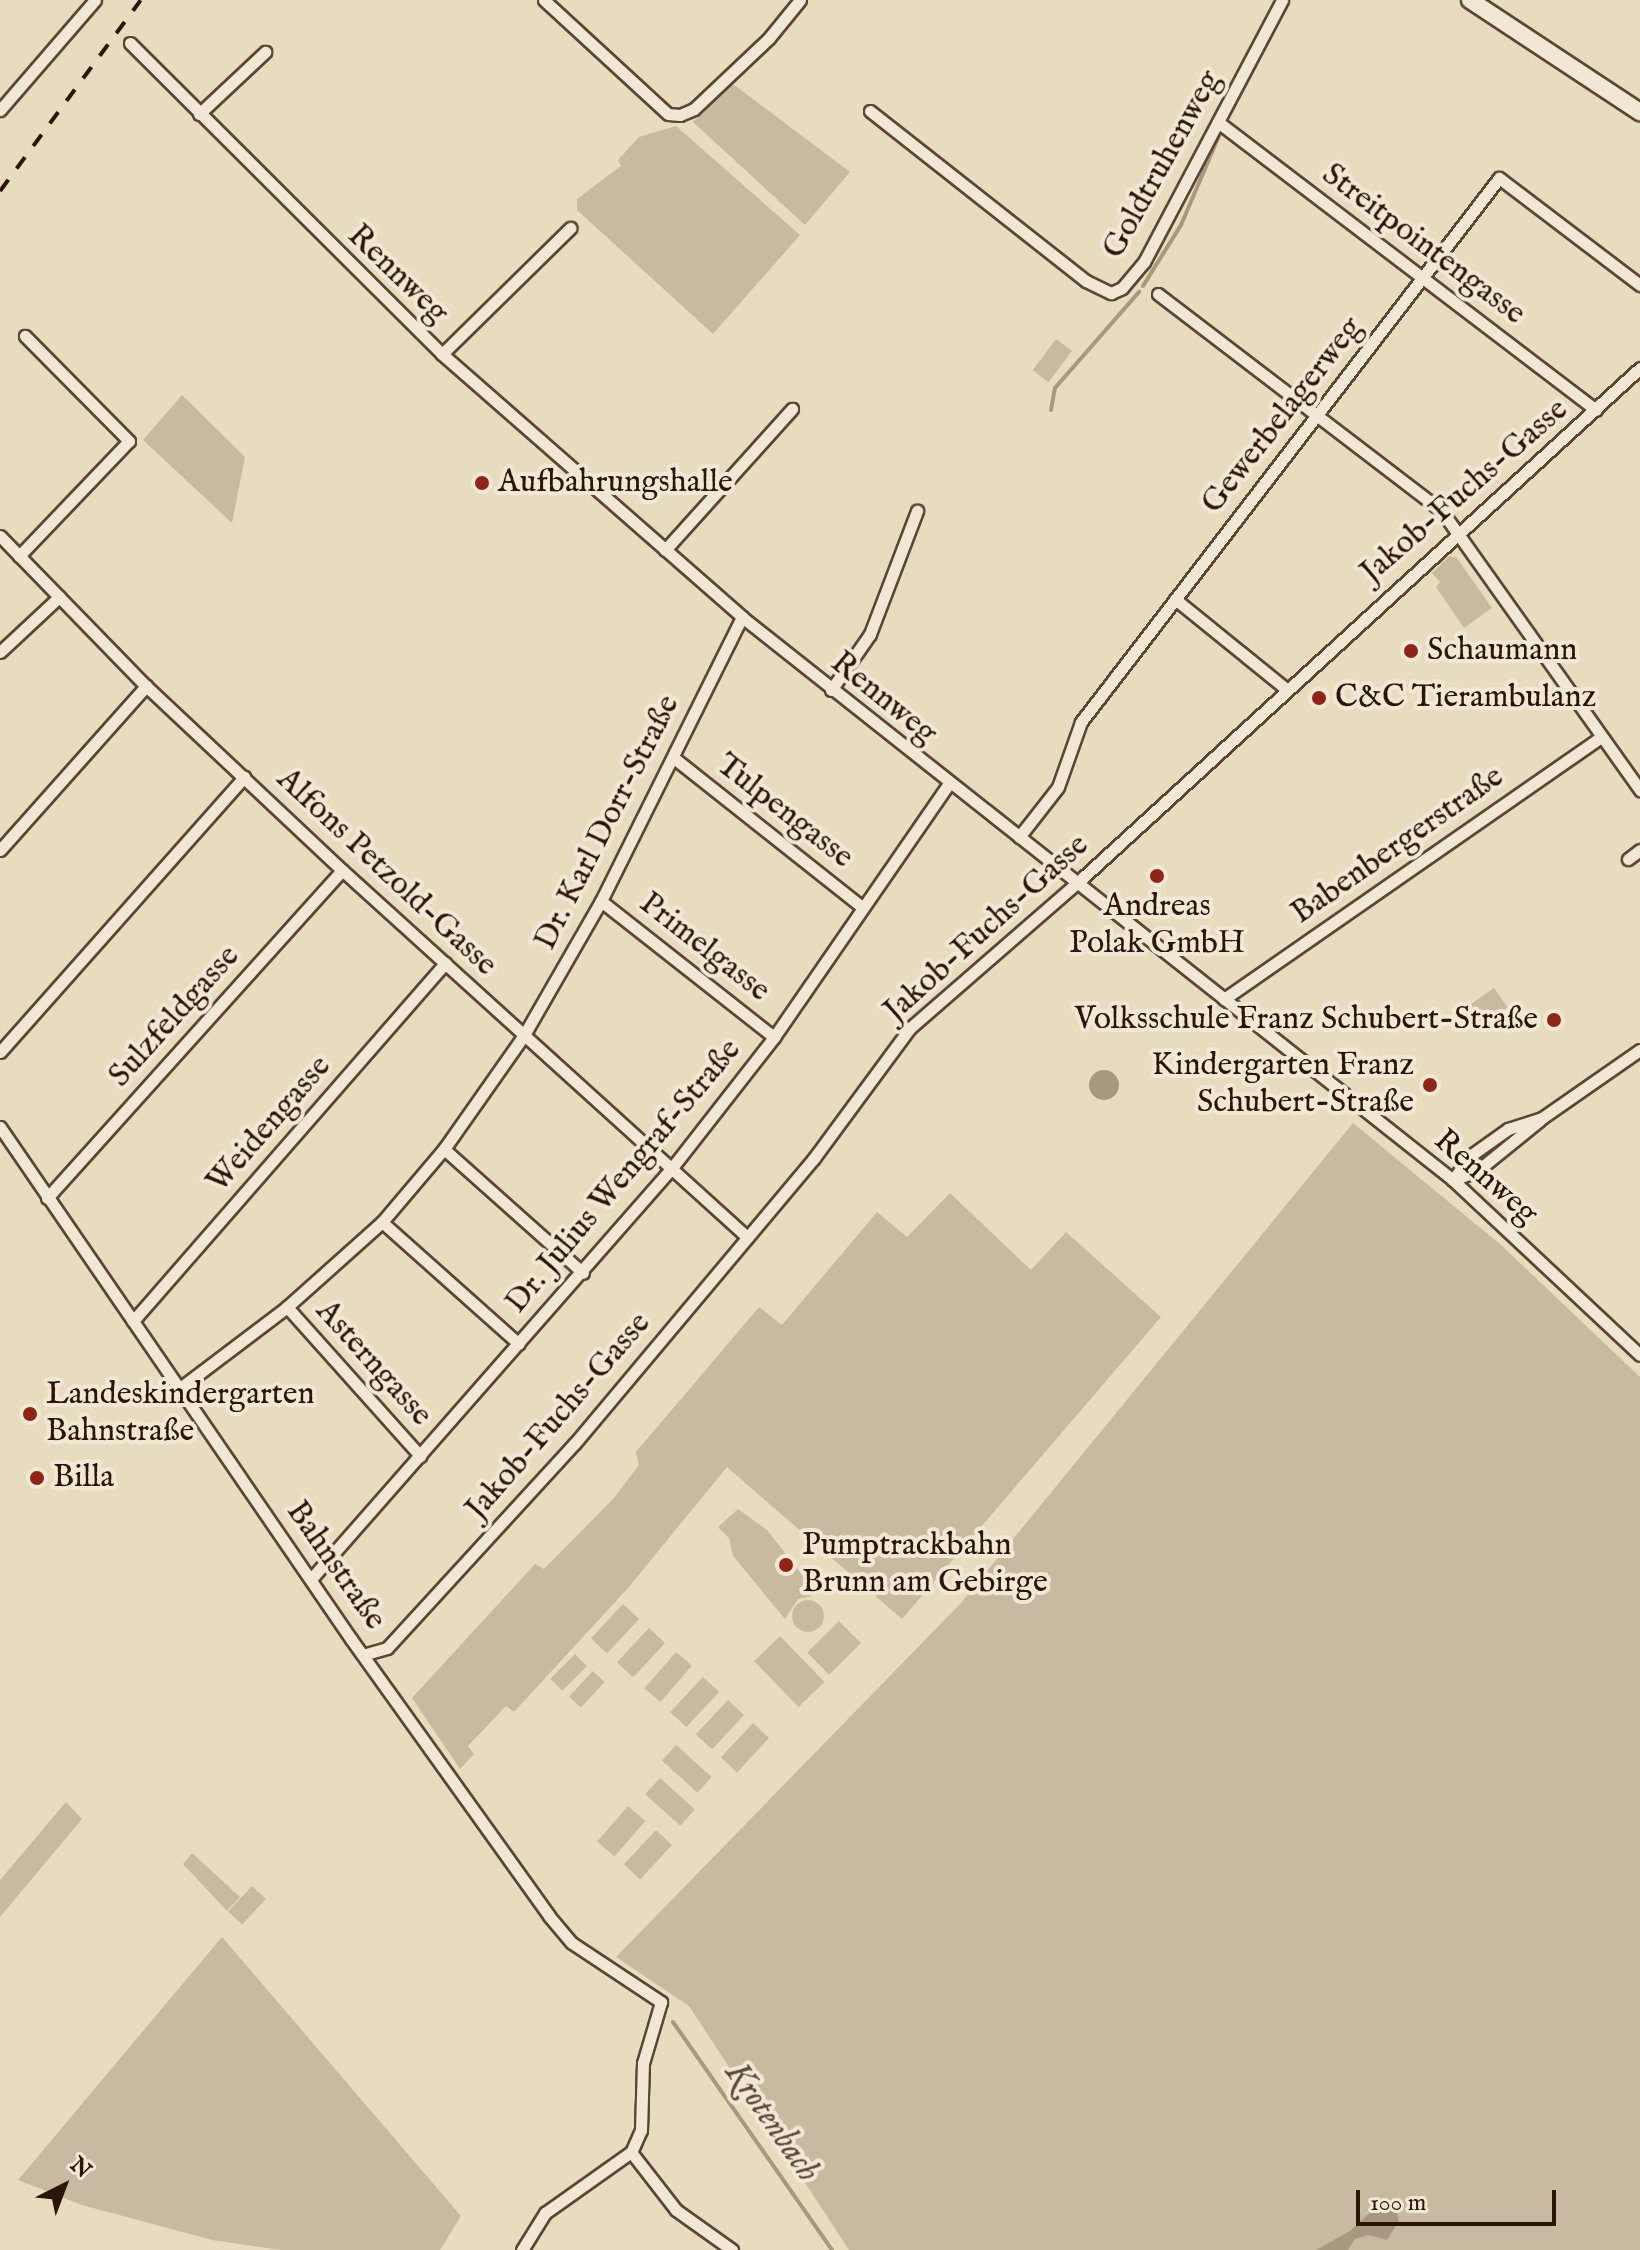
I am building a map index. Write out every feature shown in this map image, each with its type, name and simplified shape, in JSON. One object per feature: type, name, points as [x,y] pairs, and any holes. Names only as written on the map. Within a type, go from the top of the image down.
[{"type":"main road","points":[[1470,0],[1640,112]]},
{"type":"street","points":[[0,110],[95,0]]},
{"type":"street","points":[[544,0],[668,114],[694,109],[776,31],[800,0]]},
{"type":"street","name":"Goldtruhenweg","points":[[870,111],[1086,281],[1111,293],[1122,288],[1144,262],[1282,0]]},
{"type":"street","name":"Rennweg","points":[[130,43],[442,354],[742,617],[948,785],[1019,837],[1453,1180],[1640,1355]]},
{"type":"street","points":[[199,114],[265,52]]},
{"type":"street","name":"Streitpointengasse","points":[[1218,122],[1596,410]]},
{"type":"street","name":"Gewerbelagerweg","points":[[1019,837],[1058,787],[1081,722],[1499,178],[1640,285]]},
{"type":"street","points":[[442,354],[570,228]]},
{"type":"street","points":[[1158,294],[1441,510],[1458,530],[1464,547],[1640,790]]},
{"type":"street","points":[[19,556],[129,441],[25,336]]},
{"type":"street","name":"Jakob-Fuchs-Gasse","points":[[366,1654],[387,1648],[565,1454],[747,1237],[910,1028],[1077,883],[1285,688],[1640,368]]},
{"type":"street","points":[[665,550],[792,409]]},
{"type":"street","points":[[831,690],[870,634],[917,511]]},
{"type":"street","name":"Alfons Petzold-Gasse","points":[[0,536],[146,686],[342,870],[747,1237]]},
{"type":"street","points":[[0,652],[59,597]]},
{"type":"street","points":[[1175,599],[1285,688]]},
{"type":"street","name":"Dr. Karl Dorr-Straße","points":[[180,1388],[287,1307],[382,1222],[444,1149],[524,1035],[601,901],[742,617]]},
{"type":"street","points":[[0,850],[146,686]]},
{"type":"street","name":"Babenbergerstraße","points":[[1224,999],[1601,737]]},
{"type":"street","name":"Tulpengasse","points":[[674,758],[862,907]]},
{"type":"street","points":[[0,1052],[244,777]]},
{"type":"street","name":"Dr. Julius Wengraf-Straße","points":[[311,1579],[583,1273],[671,1169],[774,1037],[948,785]]},
{"type":"street","points":[[1628,859],[1640,850]]},
{"type":"street","name":"Sulzfeldgasse","points":[[47,1198],[342,870]]},
{"type":"street","name":"Primelgasse","points":[[601,901],[774,1037]]},
{"type":"street","name":"Weidengasse","points":[[133,1321],[445,963]]},
{"type":"street","points":[[1453,1180],[1470,1156],[1508,1129],[1542,1118],[1640,1050]]},
{"type":"street","name":"Bahnstraße","points":[[0,1127],[311,1579],[572,1943],[661,2002],[643,2063],[641,2130],[631,2152]]},
{"type":"street","points":[[444,1149],[583,1273]]},
{"type":"street","points":[[382,1222],[519,1344]]},
{"type":"street","name":"Asterngasse","points":[[287,1307],[420,1456]]},
{"type":"street","points":[[522,2250],[545,2213],[631,2152],[676,2210],[732,2250]]},
{"type":"shaded area","points":[[733,84],[850,172],[805,225],[693,122]]},
{"type":"shaded area","points":[[676,126],[800,235],[713,334],[577,210],[577,199],[621,166],[618,160],[639,137]]},
{"type":"shaded area","points":[[1056,339],[1072,351],[1049,382],[1033,370]]},
{"type":"shaded area","points":[[182,395],[245,457],[232,523],[143,440]]},
{"type":"shaded area","points":[[1449,556],[1457,558],[1492,608],[1464,628],[1436,587],[1440,582],[1432,573]]},
{"type":"shaded area","points":[[1494,988],[1508,1008],[1475,1031],[1461,1011]]},
{"type":"shaded area","points":[[1104,1070],[1115,1074],[1119,1085],[1115,1096],[1104,1100],[1093,1096],[1089,1085],[1093,1074]]},
{"type":"shaded area","points":[[1353,1123],[1501,1245],[1640,1377],[1640,2250],[849,2250],[689,2006],[616,1957],[960,1604]]},
{"type":"shaded area","points":[[950,1193],[1031,1270],[1066,1232],[1161,1317],[902,1619],[727,1467],[628,1588],[514,1712],[506,1706],[468,1746],[474,1754],[460,1769],[412,1698],[535,1564],[544,1569],[613,1499],[639,1465],[636,1452],[759,1307],[782,1325],[877,1212],[907,1237]]},
{"type":"shaded area","name":"Pumptrackbahn Brunn am Gebirge","points":[[738,1509],[767,1530],[811,1586],[812,1596],[798,1599],[785,1619],[733,1556],[729,1538],[718,1527]]},
{"type":"shaded area","points":[[808,1600],[819,1605],[824,1616],[819,1627],[808,1632],[797,1627],[792,1616],[797,1605]]},
{"type":"shaded area","points":[[623,1604],[639,1619],[607,1653],[591,1638]]},
{"type":"shaded area","points":[[839,1621],[861,1643],[829,1675],[807,1653]]},
{"type":"shaded area","points":[[649,1628],[665,1643],[633,1677],[617,1662]]},
{"type":"shaded area","points":[[780,1636],[824,1682],[799,1707],[754,1661]]},
{"type":"shaded area","points":[[676,1652],[692,1666],[660,1702],[645,1688]]},
{"type":"shaded area","points":[[575,1654],[587,1666],[562,1691],[550,1679]]},
{"type":"shaded area","points":[[593,1671],[605,1682],[581,1708],[569,1697]]},
{"type":"shaded area","points":[[703,1677],[719,1692],[686,1727],[670,1712]]},
{"type":"shaded area","points":[[728,1700],[744,1715],[712,1749],[696,1734]]},
{"type":"shaded area","points":[[753,1723],[769,1738],[737,1772],[721,1757]]},
{"type":"shaded area","points":[[676,1745],[712,1777],[698,1793],[662,1761]]},
{"type":"shaded area","points":[[660,1778],[695,1809],[680,1826],[645,1794]]},
{"type":"shaded area","points":[[66,1802],[82,1819],[0,1917],[0,1880]]},
{"type":"shaded area","points":[[628,1806],[645,1821],[615,1857],[597,1841]]},
{"type":"shaded area","points":[[656,1830],[672,1845],[640,1879],[624,1864]]},
{"type":"shaded area","points":[[192,1853],[240,1897],[227,1911],[183,1864]]},
{"type":"shaded area","points":[[252,1886],[266,1899],[242,1925],[228,1912]]},
{"type":"shaded area","points":[[222,1937],[461,2216],[440,2250],[280,2250],[212,2240],[82,2205],[18,2180]]},
{"type":"shaded area","points":[[1378,2205],[1396,2210],[1399,2221],[1387,2240],[1368,2235],[1355,2239],[1348,2250],[1316,2250],[1350,2231]]},
{"type":"waterway","points":[[1143,286],[1181,225],[1219,136]]},
{"type":"waterway","points":[[1051,410],[1055,388],[1139,292]]},
{"type":"waterway","name":"Krotenbach","points":[[673,2022],[832,2250]]},
{"type":"railway","points":[[0,191],[141,0]]},
{"type":"place","name":"Aufbahrungshalle","points":[[482,483]]},
{"type":"place","name":"Schaumann","points":[[1411,651]]},
{"type":"place","name":"C&C Tierambulanz","points":[[1319,698]]},
{"type":"place","name":"Andreas Polak GmbH","points":[[1157,876]]},
{"type":"place","name":"Volksschule Franz Schubert-Straße","points":[[1554,1020]]},
{"type":"place","name":"Kindergarten Franz Schubert-Straße","points":[[1430,1085]]},
{"type":"place","name":"Landeskindergarten Bahnstraße","points":[[30,1414]]},
{"type":"place","name":"Billa","points":[[37,1478]]},
{"type":"place","name":"Pumptrackbahn Brunn am Gebirge","points":[[786,1565]]}]
